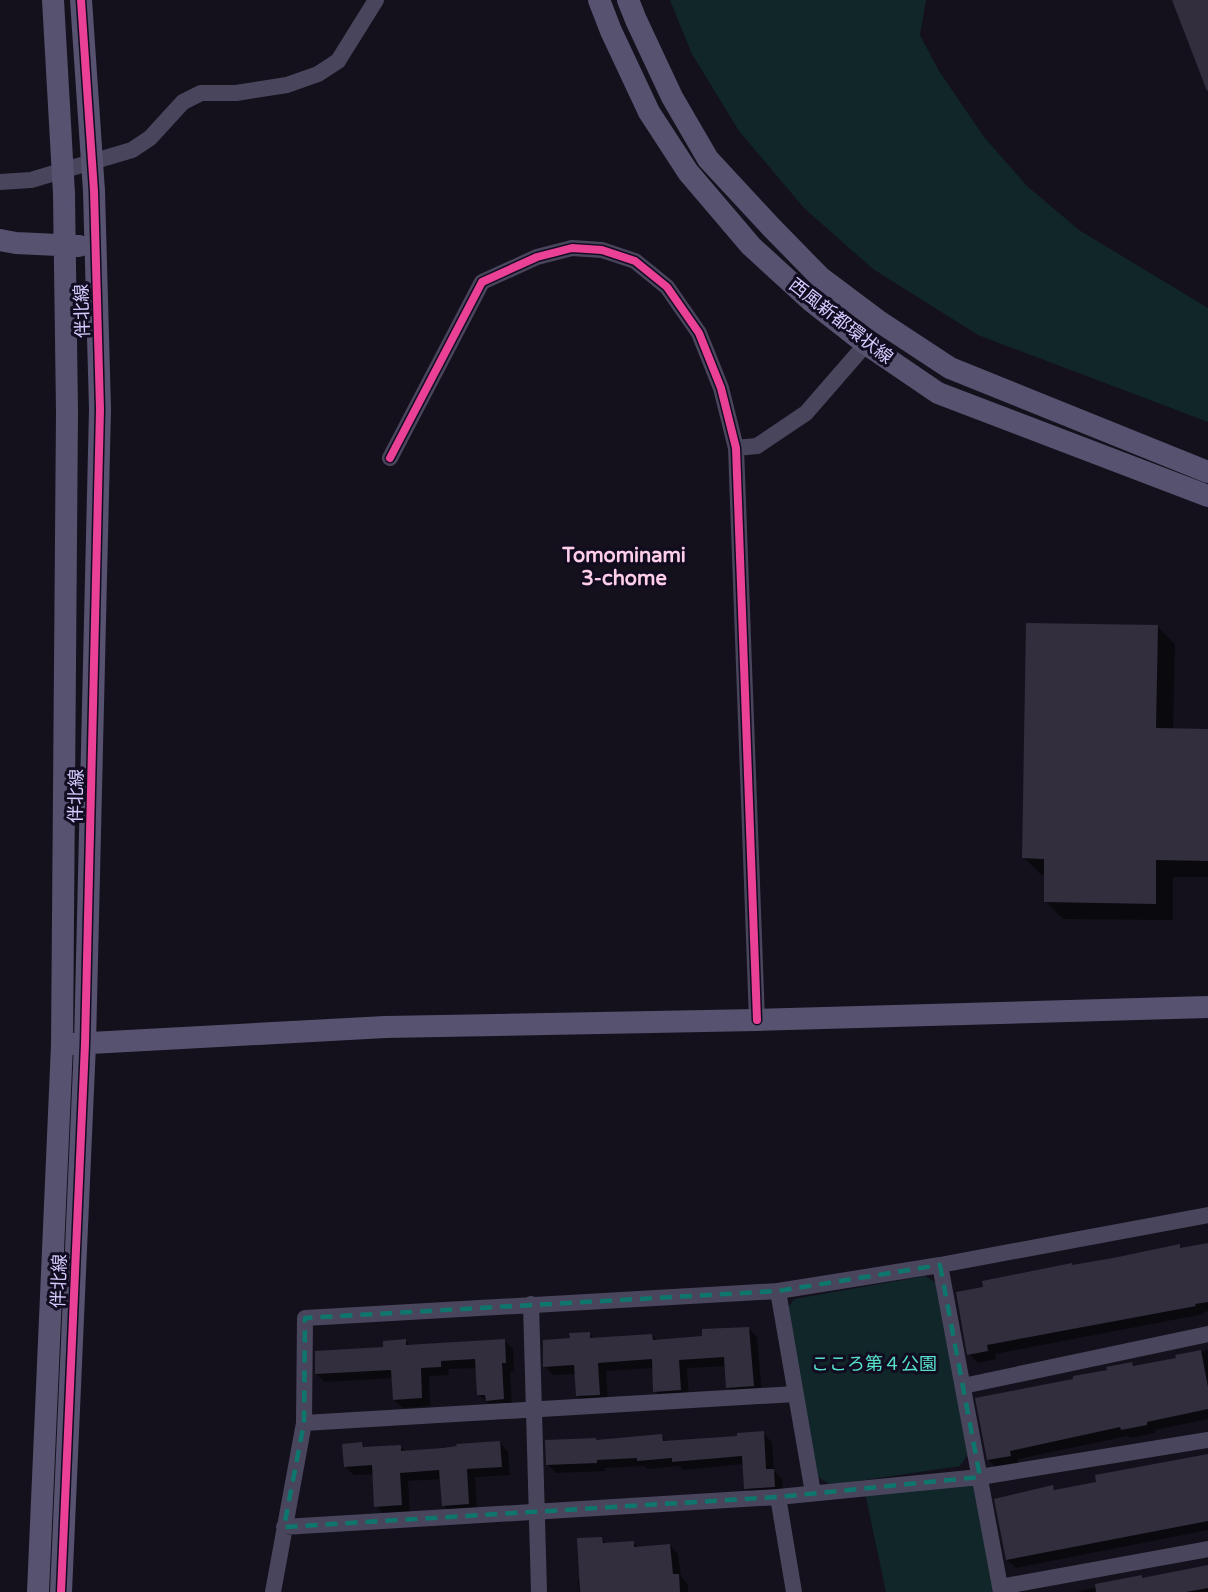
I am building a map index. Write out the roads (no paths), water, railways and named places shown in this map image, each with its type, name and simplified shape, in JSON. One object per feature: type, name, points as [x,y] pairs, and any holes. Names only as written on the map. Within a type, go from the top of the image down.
[{"type":"street","name":"伴北線","points":[[38,1592],[62,1045],[68,412],[66,246],[53,0]]},
{"type":"street","name":"伴北線","points":[[62,1592],[85,1044],[100,409],[94,191],[81,0]]},
{"type":"street","points":[[0,182],[31,180],[132,150],[150,138],[183,102],[201,93],[236,93],[287,85],[318,74],[338,61],[376,0]]},
{"type":"street","name":"西風新都環状線","points":[[599,0],[649,112],[688,172],[751,246],[810,300],[866,344],[938,393],[1208,496]]},
{"type":"street","name":"西風新都環状線","points":[[628,0],[672,97],[708,159],[820,277],[880,322],[950,368],[1208,472]]},
{"type":"street","points":[[0,240],[16,243],[96,247]]},
{"type":"street","points":[[390,459],[482,282],[537,257],[572,248],[602,250],[635,261],[668,287],[699,333],[721,388],[736,448],[757,1020]]},
{"type":"street","points":[[736,448],[757,446],[806,413],[866,344]]},
{"type":"street","points":[[62,1045],[385,1027],[757,1020],[1208,1007]]},
{"type":"street","points":[[273,1592],[303,1423],[305,1318],[778,1291],[1208,1215]]},
{"type":"street","points":[[940,1264],[1001,1589],[1208,1550]]},
{"type":"street","points":[[778,1291],[813,1493]]},
{"type":"street","points":[[531,1305],[538,1592]]},
{"type":"street","points":[[963,1386],[1208,1334]]},
{"type":"street","points":[[303,1423],[795,1394]]},
{"type":"street","points":[[284,1527],[778,1497],[980,1477],[1208,1440]]},
{"type":"street","points":[[778,1497],[794,1592]]},
{"type":"district","name":"Tomominami 3-chome","points":[[624,568]]},
{"type":"park label","name":"こころ第４公園","points":[[874,1364]]}]
